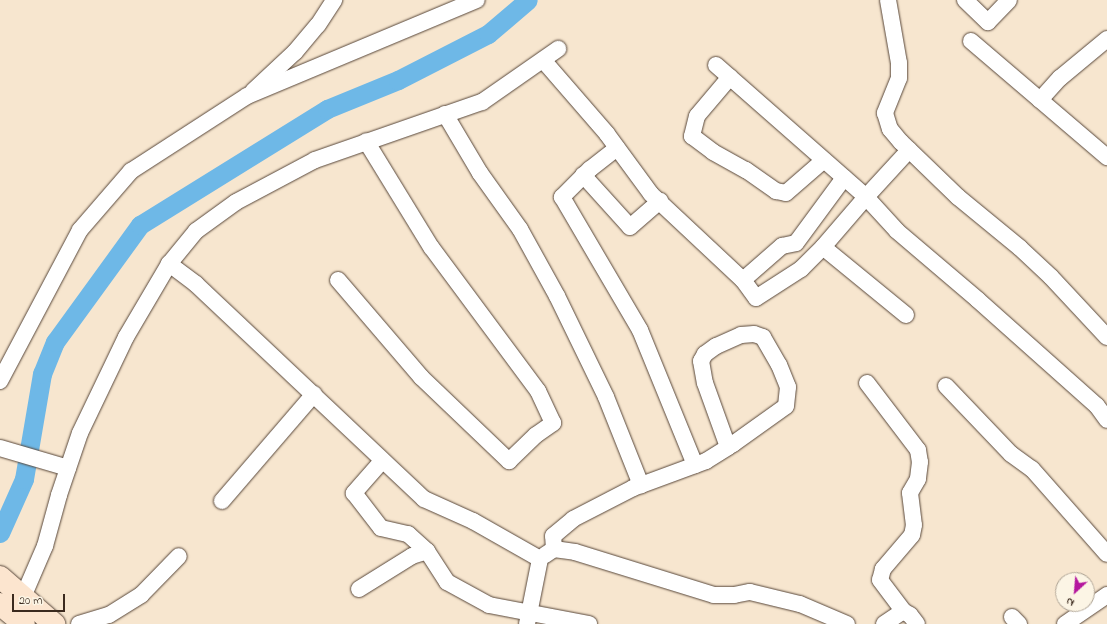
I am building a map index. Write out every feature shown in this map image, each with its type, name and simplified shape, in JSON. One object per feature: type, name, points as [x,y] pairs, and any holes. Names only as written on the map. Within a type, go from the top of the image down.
[{"type":"main road","points":[[0,578],[54,624]]},
{"type":"main road","points":[[0,604],[24,624]]},
{"type":"street","points":[[248,96],[295,52],[318,25],[334,0]]},
{"type":"street","points":[[0,381],[80,230],[131,171],[248,96],[477,0]]},
{"type":"street","points":[[888,0],[900,63],[898,78],[885,113],[890,129],[909,150],[958,197],[1025,253],[1107,336]]},
{"type":"street","points":[[965,0],[988,22],[1009,0]]},
{"type":"street","points":[[1040,100],[1060,78],[1107,39]]},
{"type":"street","points":[[971,41],[1107,157]]},
{"type":"street","points":[[23,597],[44,546],[80,434],[126,337],[169,264],[196,231],[236,202],[315,160],[482,102],[558,49]]},
{"type":"street","points":[[543,60],[660,201],[743,280],[756,298],[801,269],[823,247],[909,150]]},
{"type":"street","points":[[716,65],[866,197],[897,231],[1097,406],[1107,420]]},
{"type":"street","points":[[730,77],[697,116],[692,136],[713,152],[746,170],[776,191],[786,193],[795,188],[824,160]]},
{"type":"street","points":[[445,114],[480,173],[520,229],[557,296],[606,397],[640,485]]},
{"type":"street","points":[[338,280],[421,377],[509,461],[536,435],[553,424],[538,391],[431,247],[366,142]]},
{"type":"street","points":[[617,148],[584,175],[562,197],[640,330],[696,465]]},
{"type":"street","points":[[584,175],[630,227],[660,201]]},
{"type":"street","points":[[743,280],[782,246],[796,243],[844,178]]},
{"type":"street","points":[[823,247],[906,315]]},
{"type":"street","points":[[169,264],[196,284],[424,499],[473,521],[540,559]]},
{"type":"street","points":[[554,549],[552,540],[556,532],[573,519],[640,485],[696,465],[728,447],[786,406],[788,399],[788,387],[779,365],[763,337],[754,334],[741,335],[716,346],[705,354],[701,362],[705,383],[728,447]]},
{"type":"street","points":[[867,383],[918,450],[918,479],[910,493],[914,525],[912,536],[883,569],[880,580],[903,611],[910,615],[917,624]]},
{"type":"street","points":[[946,386],[1011,454],[1032,469],[1107,554]]},
{"type":"street","points":[[222,501],[314,394]]},
{"type":"street","points":[[4,449],[68,468]]},
{"type":"street","points":[[382,461],[354,493],[382,528],[408,534],[427,551],[447,582],[458,591],[488,605],[529,618],[589,624]]},
{"type":"street","points":[[529,618],[540,559],[554,549],[574,552],[714,595],[734,596],[750,592],[800,604],[847,624]]},
{"type":"street","points":[[359,589],[412,556],[427,551]]},
{"type":"street","points":[[79,624],[109,615],[141,595],[179,556]]},
{"type":"street","points":[[1065,624],[1107,595]]},
{"type":"street","points":[[884,624],[903,611]]},
{"type":"waterway","points":[[0,533],[24,479],[42,374],[55,342],[140,225],[327,109],[398,80],[488,34],[528,0]]}]
